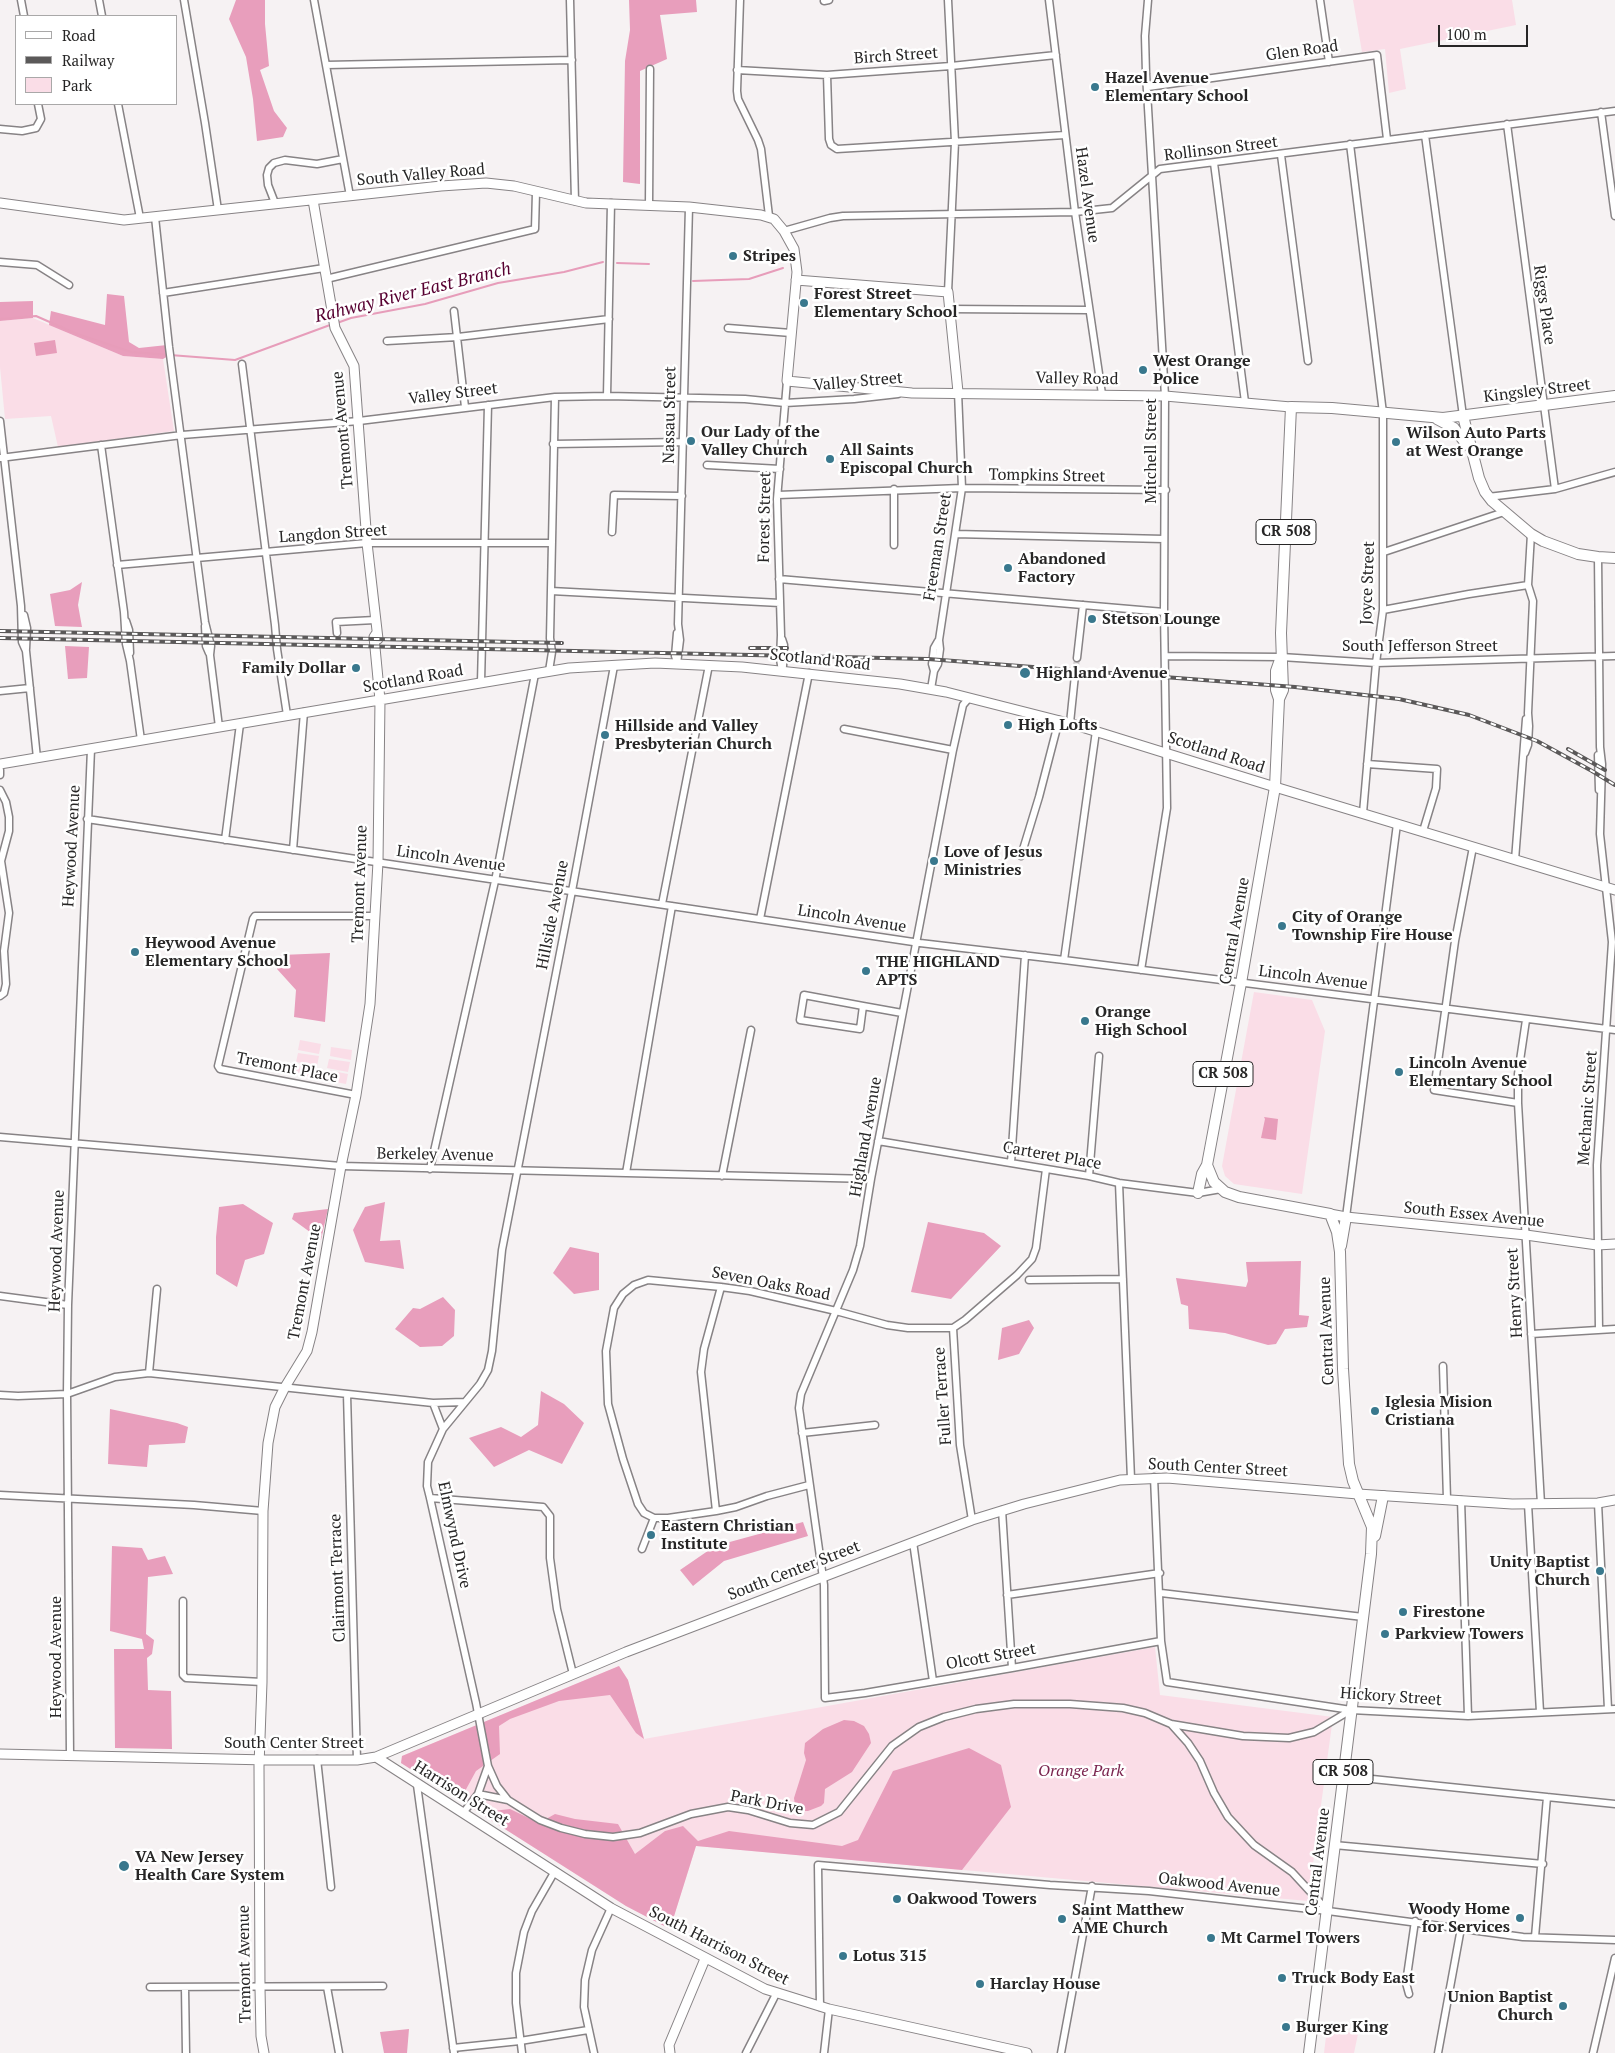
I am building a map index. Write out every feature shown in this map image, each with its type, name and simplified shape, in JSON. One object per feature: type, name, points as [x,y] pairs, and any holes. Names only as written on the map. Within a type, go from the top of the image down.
[{"type":"main road","name":"South Valley Road","points":[[0,203],[124,220],[441,186],[486,183],[514,186],[575,201],[689,207],[769,216]]},
{"type":"main road","name":"Tremont Avenue","points":[[264,2053],[261,2036],[260,1988],[259,1759],[262,1682],[263,1512],[271,1424],[275,1407],[307,1351],[312,1332],[356,1095],[370,1004],[378,862],[380,700],[377,660],[379,650],[374,620],[367,543],[354,366],[335,328],[313,200]]},
{"type":"main road","points":[[769,216],[784,231],[794,249],[796,280],[948,292]]},
{"type":"main road","name":"Forest Street","points":[[787,381],[796,280]]},
{"type":"main road","name":"Freeman Street","points":[[948,292],[948,309],[958,392]]},
{"type":"main road","name":"Valley Street","points":[[787,381],[912,393],[958,392]]},
{"type":"main road","name":"Valley Road","points":[[958,392],[1165,396],[1434,417],[1463,416],[1482,486],[1488,497],[1504,512],[1531,534],[1562,549],[1598,558],[1615,558]]},
{"type":"main road","name":"Kingsley Street","points":[[1463,416],[1615,396]]},
{"type":"main road","name":"Central Avenue","points":[[1198,1193],[1202,1174],[1207,1165],[1242,983],[1275,787],[1279,699],[1283,690],[1284,671],[1281,657],[1292,407]]},
{"type":"main road","name":"Valley Road","points":[[1434,417],[1454,428],[1471,450]]},
{"type":"main road","name":"Scotland Road","points":[[0,764],[569,668],[677,664],[709,665],[890,682],[931,689],[1058,720],[1610,889]]},
{"type":"main road","points":[[1207,1165],[1214,1182],[1221,1189],[1239,1197],[1330,1214]]},
{"type":"main road","name":"Central Avenue","points":[[1309,2053],[1371,1554],[1372,1527],[1353,1481],[1347,1448],[1340,1252],[1330,1214]]},
{"type":"main road","name":"South Essex Avenue","points":[[1330,1214],[1526,1235],[1597,1245],[1615,1244]]},
{"type":"main road","points":[[1340,1252],[1346,1217]]},
{"type":"main road","name":"South Center Street","points":[[0,1754],[317,1760],[357,1760],[376,1757],[478,1713],[692,1626],[972,1520],[1002,1510],[1130,1479],[1154,1478],[1383,1496],[1447,1498],[1528,1504],[1598,1503],[1615,1500]]},
{"type":"main road","points":[[1371,1554],[1383,1496]]},
{"type":"main road","name":"Harrison Street","points":[[376,1757],[417,1785],[531,1856]]},
{"type":"main road","name":"South Harrison Street","points":[[531,1856],[611,1908],[705,1959],[776,1994],[825,2008],[1027,2053]]},
{"type":"main road","points":[[670,2053],[669,2045],[705,1959]]},
{"type":"street","points":[[22,0],[24,15]]},
{"type":"street","points":[[99,0],[102,15]]},
{"type":"street","points":[[184,0],[218,210]]},
{"type":"street","points":[[314,0],[350,196]]},
{"type":"street","points":[[570,0],[575,201]]},
{"type":"street","points":[[740,0],[737,70],[738,99],[760,149],[769,216]]},
{"type":"street","points":[[824,0],[829,0]]},
{"type":"street","points":[[948,0],[955,142],[948,292]]},
{"type":"street","name":"Hazel Avenue","points":[[1049,0],[1088,310],[1102,394]]},
{"type":"street","name":"Mitchell Street","points":[[1142,970],[1167,808],[1164,612],[1165,396],[1145,36],[1148,0]]},
{"type":"street","points":[[1320,0],[1329,62]]},
{"type":"street","name":"Glen Road","points":[[1148,87],[1377,54],[1387,139]]},
{"type":"street","name":"Birch Street","points":[[737,70],[827,75],[951,66],[1056,55]]},
{"type":"street","points":[[326,65],[572,60]]},
{"type":"street","points":[[649,204],[650,69]]},
{"type":"street","points":[[827,75],[829,139],[832,145],[837,148],[1065,135]]},
{"type":"street","points":[[0,129],[22,131],[36,128],[41,119],[38,105]]},
{"type":"street","points":[[118,105],[140,218]]},
{"type":"street","name":"Rollinson Street","points":[[784,231],[830,218],[1075,212],[1112,208],[1160,169],[1281,155],[1387,139],[1615,110]]},
{"type":"street","points":[[1601,112],[1615,216]]},
{"type":"street","name":"Riggs Place","points":[[1507,124],[1555,489]]},
{"type":"street","points":[[1425,135],[1463,416]]},
{"type":"street","name":"Joyce Street","points":[[1350,144],[1383,413],[1383,610],[1376,663],[1363,813]]},
{"type":"street","points":[[1281,155],[1308,361]]},
{"type":"street","points":[[275,203],[268,185],[267,175],[269,168],[274,163],[285,160],[317,164],[343,159]]},
{"type":"street","points":[[1214,163],[1245,402]]},
{"type":"street","points":[[326,279],[535,229],[536,192]]},
{"type":"street","points":[[607,396],[611,203]]},
{"type":"street","name":"Nassau Street","points":[[677,664],[680,640],[678,624],[689,207]]},
{"type":"street","points":[[155,217],[162,293],[197,558],[211,646],[210,655],[219,727]]},
{"type":"street","points":[[0,262],[37,265],[69,285]]},
{"type":"street","points":[[162,293],[324,268]]},
{"type":"street","points":[[948,309],[1088,310]]},
{"type":"street","points":[[454,311],[465,407]]},
{"type":"street","points":[[387,341],[458,337],[608,319]]},
{"type":"street","points":[[728,328],[791,333]]},
{"type":"street","points":[[242,364],[275,625],[279,634],[287,715]]},
{"type":"street","name":"Forest Street","points":[[782,671],[784,645],[781,635],[778,495],[787,381]]},
{"type":"street","name":"Freeman Street","points":[[931,689],[934,671],[932,664],[934,648],[939,640],[962,488],[958,392]]},
{"type":"street","name":"Valley Street","points":[[2,458],[182,435],[359,421],[555,397],[684,398],[785,403],[854,400],[912,393]]},
{"type":"street","points":[[549,671],[552,652],[550,638],[555,397]]},
{"type":"street","points":[[481,682],[488,405]]},
{"type":"street","points":[[0,421],[2,458],[21,606],[27,628],[26,651],[37,758]]},
{"type":"street","points":[[553,444],[683,442]]},
{"type":"street","points":[[101,445],[124,612],[129,630],[130,661],[141,740]]},
{"type":"street","points":[[707,465],[780,469]]},
{"type":"street","points":[[1488,497],[1555,489],[1615,472]]},
{"type":"street","name":"Tompkins Street","points":[[778,495],[894,489],[962,488],[1166,490]]},
{"type":"street","points":[[894,489],[894,545]]},
{"type":"street","points":[[612,532],[614,494],[682,496]]},
{"type":"street","points":[[1384,552],[1504,512]]},
{"type":"street","points":[[955,534],[1164,540]]},
{"type":"street","points":[[1515,860],[1525,753],[1524,734],[1528,713],[1531,658],[1533,601],[1528,585],[1531,534]]},
{"type":"street","name":"Langdon Street","points":[[117,565],[367,543],[552,543]]},
{"type":"street","name":"Mechanic Street","points":[[1598,558],[1600,747],[1602,764],[1600,798],[1601,854],[1610,889],[1612,942],[1597,1165],[1599,1330]]},
{"type":"street","points":[[779,579],[1164,612]]},
{"type":"street","points":[[1383,610],[1528,585]]},
{"type":"street","points":[[551,591],[780,604]]},
{"type":"street","points":[[1077,658],[1083,605]]},
{"type":"street","points":[[337,633],[336,622],[374,620]]},
{"type":"street","name":"South Jefferson Street","points":[[1165,656],[1281,657],[1376,663],[1615,656]]},
{"type":"street","points":[[662,904],[709,665]]},
{"type":"street","name":"Hillside Avenue","points":[[518,1170],[614,666]]},
{"type":"street","points":[[760,919],[809,673]]},
{"type":"street","points":[[430,1169],[495,879],[535,674]]},
{"type":"street","points":[[1070,723],[1075,675]]},
{"type":"street","points":[[0,691],[30,688]]},
{"type":"street","name":"Highland Avenue","points":[[825,1698],[824,1585],[802,1433],[799,1408],[801,1394],[853,1270],[860,1246],[870,1179],[953,750],[963,706],[969,698]]},
{"type":"street","points":[[293,850],[304,712]]},
{"type":"street","points":[[1021,856],[1040,797],[1058,720]]},
{"type":"street","points":[[225,840],[240,724]]},
{"type":"street","points":[[844,729],[953,750]]},
{"type":"street","points":[[1064,960],[1096,731]]},
{"type":"street","name":"Heywood Avenue","points":[[70,1755],[68,1305],[91,749]]},
{"type":"street","points":[[1367,764],[1437,769],[1436,788],[1423,831]]},
{"type":"street","points":[[0,770],[0,775]]},
{"type":"street","points":[[0,790],[10,817],[9,832],[1,861],[8,913],[4,951],[6,984],[4,993],[0,996]]},
{"type":"street","name":"Lincoln Avenue","points":[[87,819],[916,943],[1025,955],[1615,1030]]},
{"type":"street","points":[[1346,1217],[1396,824]]},
{"type":"street","points":[[1473,847],[1455,941],[1434,1090],[1518,1103]]},
{"type":"street","points":[[626,1173],[672,906]]},
{"type":"street","name":"Tremont Place","points":[[356,1095],[220,1069],[218,1066],[255,916],[375,916]]},
{"type":"street","points":[[1012,1163],[1025,955]]},
{"type":"street","points":[[863,1006],[860,1029],[800,1020],[804,995],[902,1013]]},
{"type":"street","name":"Henry Street","points":[[1526,1020],[1518,1074],[1518,1103],[1541,1504]]},
{"type":"street","points":[[722,1176],[751,1030]]},
{"type":"street","points":[[1089,1176],[1100,1056]]},
{"type":"street","name":"Berkeley Avenue","points":[[0,1137],[342,1166],[870,1179]]},
{"type":"street","name":"Carteret Place","points":[[878,1142],[1089,1176],[1119,1183],[1198,1193],[1221,1189]]},
{"type":"street","points":[[953,1328],[1017,1275],[1032,1259],[1036,1248],[1046,1169]]},
{"type":"street","name":"Elmwynd Drive","points":[[478,1713],[427,1486],[428,1462],[444,1429],[480,1384],[488,1370],[492,1351],[502,1250],[518,1170]]},
{"type":"street","points":[[1119,1183],[1130,1479]]},
{"type":"street","points":[[1030,1280],[1123,1279]]},
{"type":"street","name":"Seven Oaks Road","points":[[654,1518],[644,1513],[638,1504],[622,1459],[608,1404],[606,1351],[614,1308],[623,1294],[634,1285],[648,1280],[750,1291],[836,1311]]},
{"type":"street","points":[[716,1511],[700,1372],[704,1349],[721,1287]]},
{"type":"street","points":[[149,1373],[157,1289]]},
{"type":"street","points":[[0,1296],[68,1305]]},
{"type":"street","name":"Fuller Terrace","points":[[836,1311],[887,1325],[908,1328],[953,1328],[960,1445],[972,1520]]},
{"type":"street","points":[[1531,1334],[1615,1330]]},
{"type":"street","points":[[1443,1366],[1447,1498]]},
{"type":"street","points":[[0,1395],[67,1394],[115,1377],[149,1373],[433,1403],[464,1402]]},
{"type":"street","name":"Clairmont Terrace","points":[[347,1394],[357,1760]]},
{"type":"street","points":[[433,1403],[444,1429]]},
{"type":"street","points":[[802,1433],[875,1425]]},
{"type":"street","points":[[1154,1478],[1160,1573],[1161,1641]]},
{"type":"street","points":[[642,1549],[654,1518],[668,1518],[736,1507],[809,1484]]},
{"type":"street","points":[[0,1495],[194,1505],[263,1512]]},
{"type":"street","points":[[430,1498],[544,1507],[550,1516],[550,1558],[557,1609],[573,1674]]},
{"type":"street","points":[[1461,1500],[1468,1716]]},
{"type":"street","points":[[1598,1503],[1612,1709]]},
{"type":"street","points":[[1528,1504],[1540,1712]]},
{"type":"street","points":[[1002,1510],[1012,1668]]},
{"type":"street","points":[[913,1542],[933,1681]]},
{"type":"street","points":[[1007,1595],[1160,1573]]},
{"type":"street","points":[[1160,1593],[1362,1617]]},
{"type":"street","points":[[183,1601],[183,1675],[186,1678],[262,1682]]},
{"type":"street","name":"Hickory Street","points":[[1161,1641],[1167,1682],[1351,1710],[1468,1716],[1612,1709]]},
{"type":"street","name":"Olcott Street","points":[[825,1698],[1012,1668],[1161,1641]]},
{"type":"street","name":"Park Drive","points":[[478,1713],[488,1766],[497,1786],[508,1800],[540,1820],[561,1828],[585,1834],[613,1836],[640,1832],[691,1814],[728,1807],[748,1810],[790,1823],[813,1825],[839,1812],[892,1746],[919,1727],[944,1717],[976,1709],[1014,1704],[1070,1704],[1123,1708],[1145,1713],[1171,1724],[1243,1736],[1289,1738],[1314,1732],[1351,1710]]},
{"type":"street","name":"Park Drive","points":[[1171,1724],[1188,1743],[1200,1761],[1214,1793],[1228,1817],[1254,1845],[1292,1872],[1328,1911]]},
{"type":"street","points":[[317,1760],[331,1887]]},
{"type":"street","points":[[463,1813],[478,1794],[488,1766]]},
{"type":"street","points":[[1343,1776],[1615,1804]]},
{"type":"street","points":[[417,1785],[454,2050],[588,2030]]},
{"type":"street","points":[[478,1794],[508,1800]]},
{"type":"street","points":[[1535,1937],[1548,1797]]},
{"type":"street","points":[[1334,1845],[1543,1864]]},
{"type":"street","name":"Oakwood Avenue","points":[[825,2008],[818,1865],[1050,1885],[1092,1886],[1415,1921],[1535,1937],[1615,1940]]},
{"type":"street","points":[[522,2053],[516,2003],[516,1974],[524,1932],[532,1911],[555,1871]]},
{"type":"street","points":[[1061,2053],[1092,1886]]},
{"type":"street","points":[[594,2053],[584,2007],[585,1980],[592,1950],[611,1908]]},
{"type":"street","points":[[1409,1994],[1406,1983],[1415,1921]]},
{"type":"street","points":[[1438,2053],[1461,1928]]},
{"type":"street","points":[[1592,2053],[1615,1958]]},
{"type":"street","points":[[150,1988],[383,1986]]},
{"type":"street","points":[[185,1987],[186,2053]]},
{"type":"street","points":[[327,1987],[339,2053]]},
{"type":"street","points":[[746,2053],[776,1994]]},
{"type":"street","points":[[824,2053],[825,2008]]},
{"type":"green space","points":[[1353,0],[1512,0],[1516,25],[1400,49],[1406,89],[1389,93],[1385,49],[1362,52]]},
{"type":"green space","points":[[33,318],[123,356],[163,359],[174,431],[58,447],[51,416],[5,419],[0,367],[0,321]]},
{"type":"green space","points":[[1254,992],[1312,1000],[1325,1031],[1302,1194],[1234,1184],[1225,1176],[1222,1166]]},
{"type":"green space","points":[[300,1040],[321,1044],[319,1054],[298,1050]]},
{"type":"green space","points":[[331,1047],[352,1050],[351,1060],[330,1056]]},
{"type":"green space","points":[[298,1053],[319,1056],[317,1066],[296,1062]]},
{"type":"green space","points":[[329,1059],[350,1062],[348,1072],[327,1068]]},
{"type":"green space","points":[[296,1065],[316,1069],[315,1078],[294,1075]]},
{"type":"green space","points":[[327,1070],[348,1074],[346,1084],[325,1080]]},
{"type":"green space","name":"Orange Park","points":[[1155,1647],[1160,1695],[1333,1717],[1308,1901],[696,1846],[670,1929],[626,1906],[401,1763],[402,1756],[619,1666],[628,1680],[644,1739]]},
{"type":"green space","points":[[1327,2028],[1358,2034],[1354,2053],[1324,2053]]},
{"type":"shaded area","points":[[236,0],[265,0],[269,66],[260,70],[274,111],[287,128],[283,137],[257,141],[246,57],[229,19]]},
{"type":"shaded area","points":[[629,0],[696,0],[697,12],[660,15],[667,59],[640,71],[640,184],[623,182],[625,61],[630,30]]},
{"type":"shaded area","points":[[107,294],[124,296],[129,342],[139,348],[167,345],[168,356],[163,359],[123,356],[49,325],[51,311],[105,325]]},
{"type":"shaded area","points":[[33,301],[33,318],[0,321],[0,302]]},
{"type":"shaded area","points":[[55,340],[57,353],[36,356],[34,343]]},
{"type":"shaded area","points":[[82,582],[78,605],[82,627],[55,626],[50,594],[70,590]]},
{"type":"shaded area","points":[[65,646],[89,647],[87,678],[68,679]]},
{"type":"shaded area","points":[[330,953],[325,1022],[294,1017],[296,990],[277,969],[281,955]]},
{"type":"shaded area","points":[[1264,1117],[1278,1119],[1276,1140],[1261,1138]]},
{"type":"shaded area","points":[[385,1202],[380,1241],[400,1240],[404,1269],[365,1262],[353,1230],[365,1207]]},
{"type":"shaded area","points":[[243,1204],[273,1223],[264,1254],[245,1260],[237,1287],[216,1274],[216,1237],[219,1207]]},
{"type":"shaded area","points":[[328,1209],[321,1240],[292,1219],[294,1213]]},
{"type":"shaded area","points":[[928,1222],[984,1233],[1001,1246],[951,1299],[911,1292]]},
{"type":"shaded area","points":[[570,1247],[599,1253],[599,1290],[574,1294],[553,1273]]},
{"type":"shaded area","points":[[1301,1261],[1299,1315],[1309,1316],[1307,1327],[1285,1329],[1276,1344],[1268,1345],[1225,1333],[1189,1329],[1188,1306],[1181,1304],[1176,1278],[1246,1287],[1248,1281],[1246,1262]]},
{"type":"shaded area","points":[[443,1297],[455,1310],[454,1336],[442,1346],[420,1347],[395,1329],[413,1308],[420,1309]]},
{"type":"shaded area","points":[[1029,1320],[1034,1328],[1019,1354],[998,1360],[1002,1328]]},
{"type":"shaded area","points":[[541,1391],[564,1404],[584,1423],[562,1464],[529,1450],[494,1467],[469,1438],[501,1427],[521,1437],[538,1425]]},
{"type":"shaded area","points":[[110,1409],[188,1427],[185,1443],[149,1445],[147,1467],[108,1464]]},
{"type":"shaded area","points":[[803,1522],[808,1536],[724,1561],[693,1586],[680,1570],[715,1546]]},
{"type":"shaded area","points":[[112,1546],[142,1548],[148,1560],[165,1556],[173,1574],[148,1577],[146,1634],[154,1640],[152,1654],[147,1658],[148,1690],[171,1691],[172,1749],[115,1748],[114,1649],[144,1649],[142,1639],[110,1631]]},
{"type":"shaded area","points":[[619,1666],[628,1680],[644,1739],[636,1733],[610,1695],[559,1701],[510,1719],[499,1726],[500,1754],[476,1771],[464,1793],[484,1812],[510,1809],[539,1823],[555,1814],[575,1819],[618,1824],[635,1854],[665,1831],[683,1826],[698,1841],[729,1831],[842,1846],[858,1840],[893,1771],[969,1748],[1001,1765],[1011,1807],[962,1870],[696,1846],[670,1929],[626,1906],[401,1763],[402,1756]]},
{"type":"shaded area","points":[[844,1720],[854,1721],[864,1726],[869,1734],[871,1743],[852,1772],[825,1789],[824,1803],[821,1806],[808,1811],[802,1811],[795,1806],[794,1798],[806,1760],[804,1753],[805,1743],[823,1729]]},
{"type":"shaded area","points":[[409,2029],[407,2053],[384,2053],[380,2032]]},
{"type":"waterway","name":"Rahway River East Branch","points":[[337,323],[351,318],[425,304],[498,283],[564,272],[603,262]]},
{"type":"waterway","name":"Rahway River East Branch","points":[[617,263],[649,264]]},
{"type":"waterway","name":"Rahway River East Branch","points":[[693,281],[749,279],[783,268]]},
{"type":"waterway","name":"Rahway River East Branch","points":[[0,319],[36,316],[77,334],[131,352],[235,360],[330,325]]},
{"type":"tunnel","points":[[1075,675],[1077,658]]},
{"type":"railway","points":[[0,631],[562,643]]},
{"type":"railway","points":[[0,638],[928,659],[1295,687],[1399,699],[1469,715],[1537,741],[1615,785]]},
{"type":"railway","points":[[750,648],[787,648]]},
{"type":"railway","points":[[1568,749],[1605,770]]},
{"type":"place","name":"Hazel Avenue Elementary School","points":[[1095,87]]},
{"type":"place","name":"Stripes","points":[[733,256]]},
{"type":"place","name":"Forest Street Elementary School","points":[[804,303]]},
{"type":"place","name":"West Orange Police","points":[[1143,370]]},
{"type":"place","name":"Our Lady of the Valley Church","points":[[691,441]]},
{"type":"place","name":"Wilson Auto Parts at West Orange","points":[[1396,442]]},
{"type":"place","name":"All Saints Episcopal Church","points":[[830,459]]},
{"type":"place","name":"Abandoned Factory","points":[[1008,568]]},
{"type":"place","name":"Stetson Lounge","points":[[1092,619]]},
{"type":"place","name":"Family Dollar","points":[[356,668]]},
{"type":"place","name":"Highland Avenue","points":[[1025,673]]},
{"type":"place","name":"High Lofts","points":[[1008,725]]},
{"type":"place","name":"Hillside and Valley Presbyterian Church","points":[[605,735]]},
{"type":"place","name":"Love of Jesus Ministries","points":[[934,861]]},
{"type":"place","name":"City of Orange Township Fire House","points":[[1282,926]]},
{"type":"place","name":"Heywood Avenue Elementary School","points":[[135,952]]},
{"type":"place","name":"THE HIGHLAND APTS","points":[[866,971]]},
{"type":"place","name":"Orange High School","points":[[1085,1021]]},
{"type":"place","name":"Lincoln Avenue Elementary School","points":[[1399,1072]]},
{"type":"place","name":"Iglesia Mision Cristiana","points":[[1375,1411]]},
{"type":"place","name":"Eastern Christian Institute","points":[[651,1535]]},
{"type":"place","name":"Unity Baptist Church","points":[[1600,1571]]},
{"type":"place","name":"Firestone","points":[[1403,1612]]},
{"type":"place","name":"Parkview Towers","points":[[1385,1634]]},
{"type":"place","name":"VA New Jersey Health Care System","points":[[124,1866]]},
{"type":"place","name":"Oakwood Towers","points":[[897,1899]]},
{"type":"place","name":"Woody Home for Services","points":[[1520,1918]]},
{"type":"place","name":"Saint Matthew AME Church","points":[[1062,1919]]},
{"type":"place","name":"Mt Carmel Towers","points":[[1211,1938]]},
{"type":"place","name":"Lotus 315","points":[[843,1956]]},
{"type":"place","name":"Truck Body East","points":[[1282,1978]]},
{"type":"place","name":"Harclay House","points":[[980,1984]]},
{"type":"place","name":"Union Baptist Church","points":[[1563,2006]]},
{"type":"place","name":"Burger King","points":[[1286,2027]]}]
